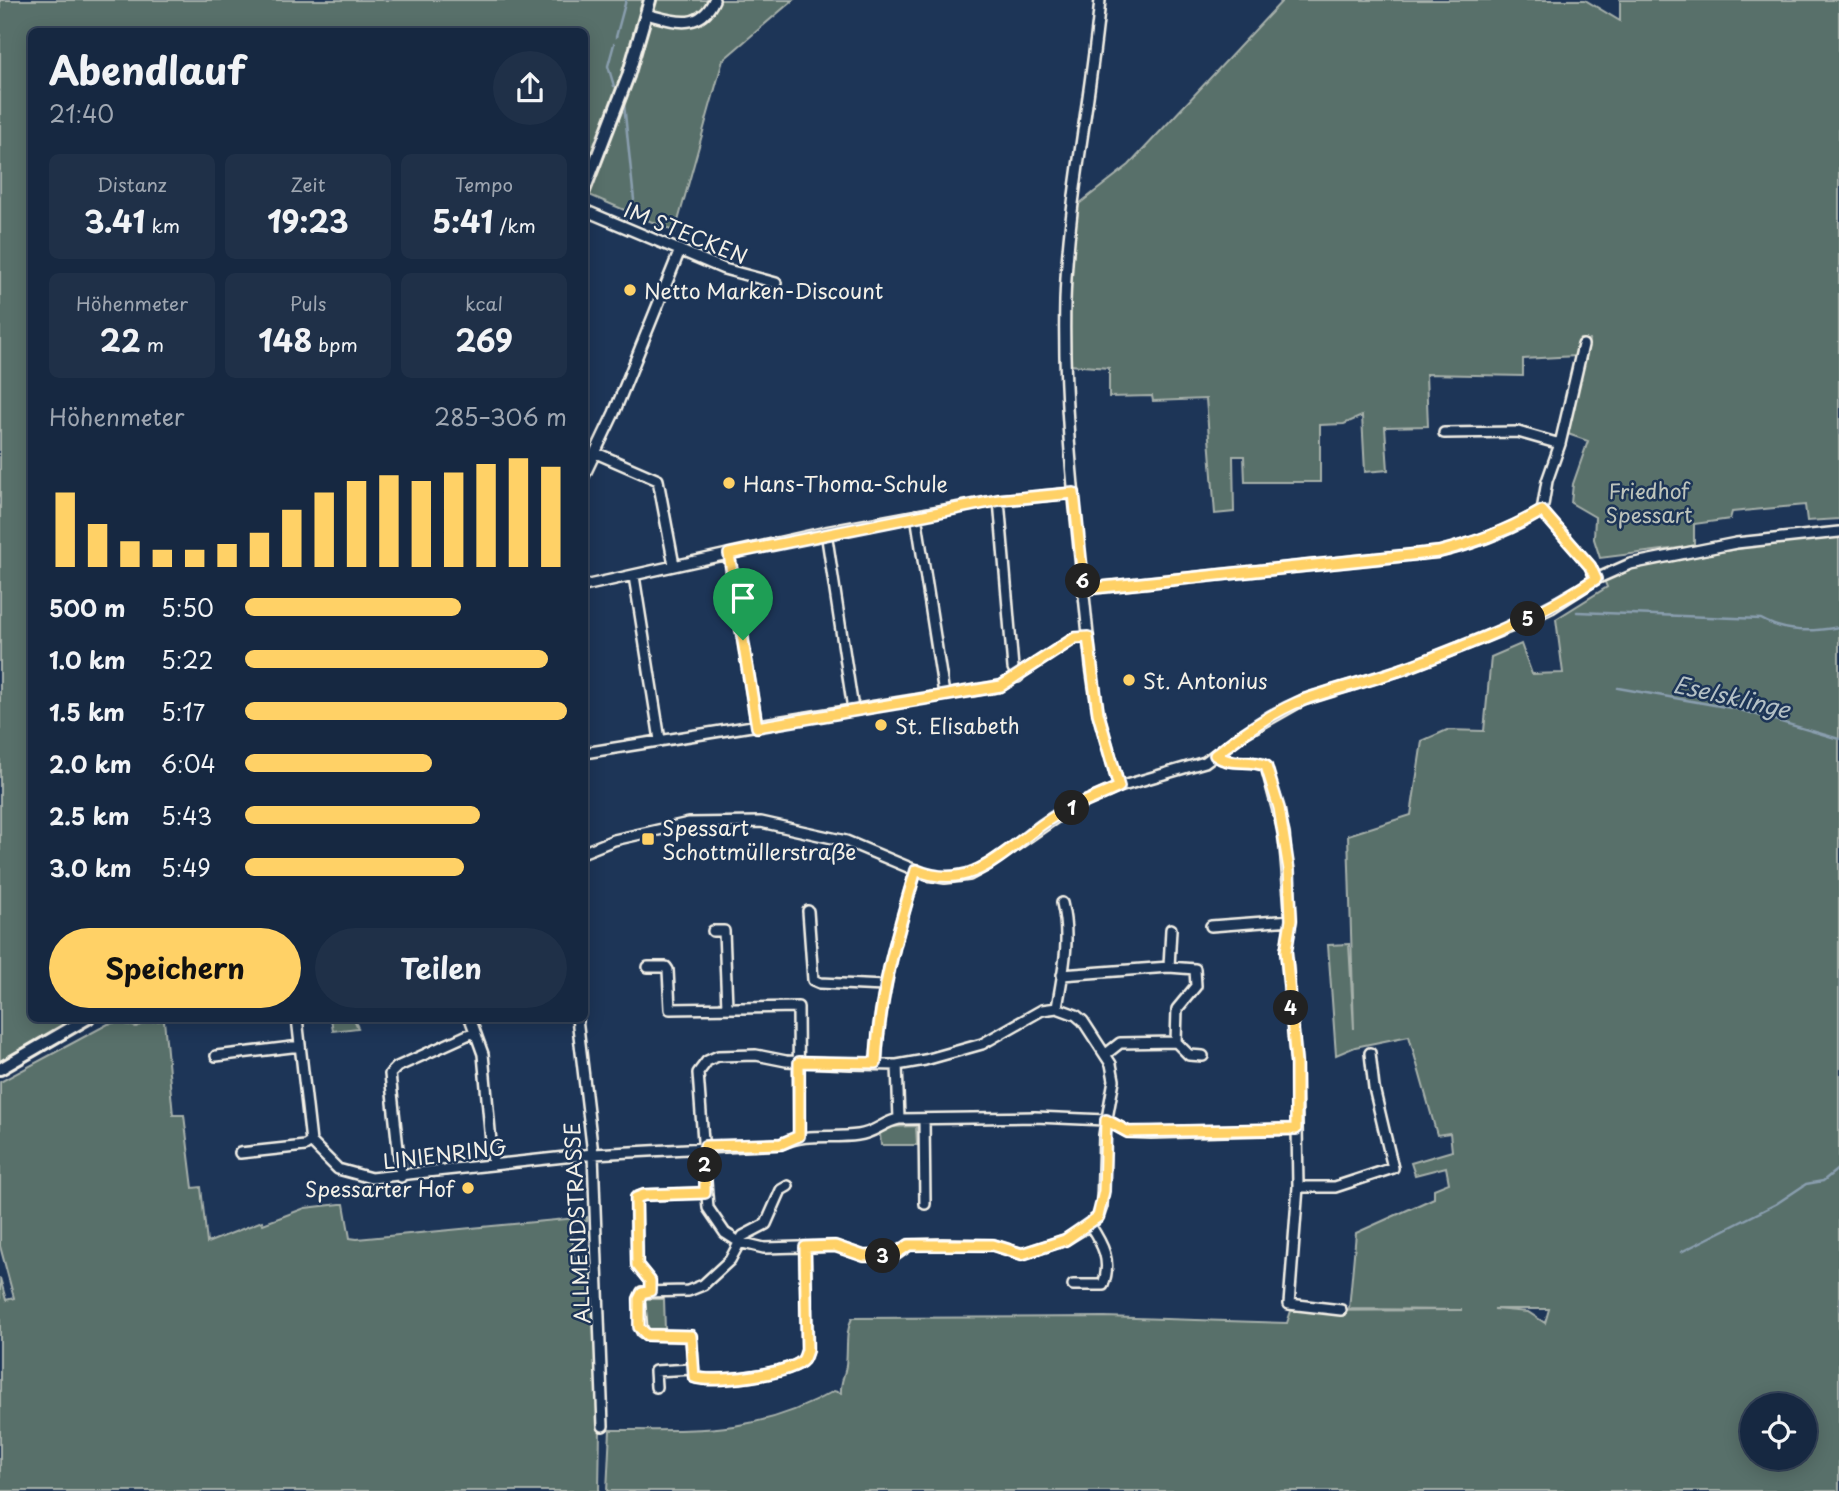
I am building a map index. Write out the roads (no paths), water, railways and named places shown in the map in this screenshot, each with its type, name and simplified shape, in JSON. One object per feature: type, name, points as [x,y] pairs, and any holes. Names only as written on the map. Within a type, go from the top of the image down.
[{"type":"main road","points":[[588,181],[628,76],[650,0]]},
{"type":"main road","points":[[0,1069],[81,1022]]},
{"type":"street","points":[[646,15],[684,23],[699,20],[714,0]]},
{"type":"street","points":[[1100,0],[1071,226],[1065,300],[1065,369],[1088,637],[1098,713],[1119,787]]},
{"type":"street","name":"IM STECKEN","points":[[588,212],[724,269],[776,283]]},
{"type":"street","points":[[588,468],[680,250]]},
{"type":"street","points":[[1542,511],[1547,481],[1560,443],[1583,345]]},
{"type":"street","points":[[1444,433],[1518,432],[1560,443]]},
{"type":"street","points":[[596,453],[657,480],[674,565]]},
{"type":"street","points":[[588,585],[826,533],[999,500],[1074,493]]},
{"type":"street","points":[[999,500],[1013,668],[1017,677]]},
{"type":"street","points":[[1542,511],[1590,566],[1596,579]]},
{"type":"street","points":[[1084,589],[1439,552],[1483,540],[1542,511]]},
{"type":"street","points":[[916,516],[944,694]]},
{"type":"street","points":[[588,851],[651,831],[689,823],[738,821],[786,825],[846,841],[916,870],[945,878],[968,875],[989,864],[1053,817],[1119,787],[1198,765],[1242,734],[1303,700],[1407,668],[1520,623],[1551,608],[1596,579],[1630,564],[1736,543],[1839,532]]},
{"type":"street","points":[[826,533],[853,709]]},
{"type":"street","points":[[729,554],[757,727]]},
{"type":"street","points":[[634,576],[660,740]]},
{"type":"street","points":[[588,752],[1001,686],[1075,638],[1088,637]]},
{"type":"street","points":[[1215,755],[1225,762],[1257,762],[1266,766],[1284,834],[1291,920],[1286,951],[1296,1064],[1298,1187],[1289,1304],[1341,1310]]},
{"type":"street","points":[[876,1063],[878,1021],[884,986],[916,870]]},
{"type":"street","points":[[1057,1008],[1068,929],[1062,903]]},
{"type":"street","points":[[808,911],[813,980],[820,983],[884,986]]},
{"type":"street","points":[[1211,926],[1291,920]]},
{"type":"street","points":[[1169,967],[1171,929]]},
{"type":"street","points":[[713,931],[724,930],[727,1007]]},
{"type":"street","points":[[648,967],[666,967],[668,970],[670,1009],[798,1007],[799,1136]]},
{"type":"street","points":[[1062,975],[1189,967],[1196,972],[1196,986],[1177,1009],[1176,1042]]},
{"type":"street","points":[[1057,1008],[1076,1015],[1083,1021],[1111,1064],[1114,1080],[1106,1120],[1102,1206],[1098,1217],[1090,1225],[1057,1244],[1022,1254],[993,1245],[909,1245],[894,1255],[864,1256],[835,1246],[764,1248],[739,1242],[715,1222],[705,1193],[705,1146],[698,1073],[707,1061],[718,1056],[756,1055],[799,1062],[897,1065],[982,1044],[1042,1010],[1057,1008]]},
{"type":"street","points":[[240,1153],[305,1146],[311,1142],[297,1022]]},
{"type":"street","points":[[471,1022],[483,1054],[493,1164]]},
{"type":"street","name":"ALLMENDSTRASSE","points":[[577,1022],[593,1154],[603,1426]]},
{"type":"street","points":[[401,1177],[390,1074],[397,1068],[474,1032]]},
{"type":"street","points":[[1106,1055],[1120,1043],[1176,1042],[1189,1055],[1203,1056]]},
{"type":"street","points":[[216,1056],[300,1046]]},
{"type":"street","points":[[1298,1187],[1335,1187],[1393,1168],[1374,1088],[1370,1053]]},
{"type":"street","points":[[897,1065],[899,1119],[1035,1117],[1106,1120],[1128,1132],[1296,1129]]},
{"type":"street","name":"LINIENRING","points":[[311,1142],[338,1169],[353,1175],[371,1178],[401,1177],[593,1154],[781,1144],[799,1136],[857,1135],[874,1131],[884,1122],[899,1119]]},
{"type":"street","points":[[924,1119],[925,1204]]},
{"type":"street","points":[[788,1186],[781,1190],[766,1224],[743,1236],[730,1260],[703,1285],[688,1291],[642,1293],[639,1299],[642,1332],[647,1335],[691,1336],[694,1377],[702,1380],[740,1380],[790,1368],[803,1361],[807,1350],[805,1247]]},
{"type":"street","points":[[650,1291],[650,1281],[637,1265],[636,1198],[644,1195],[705,1193]]},
{"type":"street","points":[[1073,1284],[1103,1285],[1107,1275],[1104,1247],[1090,1225]]},
{"type":"street","points":[[656,1387],[655,1371],[692,1369]]},
{"type":"waterway","points":[[616,37],[626,0]]},
{"type":"waterway","points":[[614,44],[608,66],[614,86]]},
{"type":"waterway","points":[[624,104],[634,200]]},
{"type":"waterway","points":[[1577,612],[1761,619],[1780,627],[1799,630],[1839,627]]},
{"type":"waterway","name":"Eselsklinge","points":[[1618,688],[1737,709],[1839,739]]},
{"type":"waterway","points":[[1681,1252],[1776,1204],[1806,1184],[1823,1181],[1839,1168]]},
{"type":"place","name":"Netto Marken-Discount","points":[[630,290]]},
{"type":"place","name":"Hans-Thoma-Schule","points":[[729,483]]},
{"type":"place","name":"St. Antonius","points":[[1129,680]]},
{"type":"place","name":"St. Elisabeth","points":[[881,725]]},
{"type":"place","name":"Spessart Schottmüllerstraße","points":[[648,839]]},
{"type":"place","name":"Spessarter Hof","points":[[468,1188]]},
{"type":"park label","name":"Friedhof Spessart","points":[[1649,502]]}]
